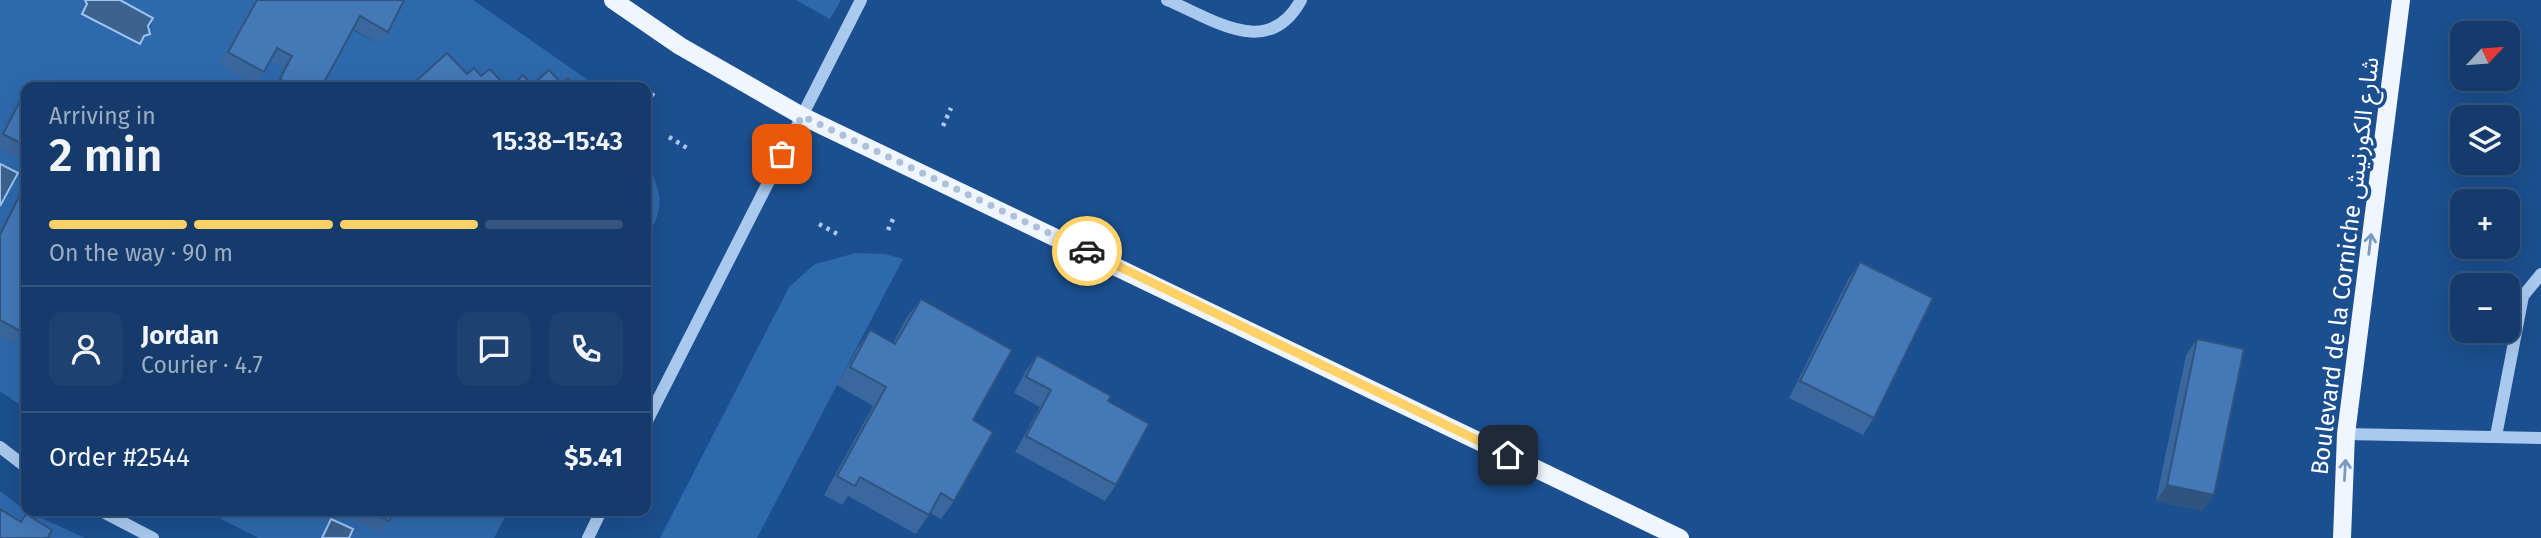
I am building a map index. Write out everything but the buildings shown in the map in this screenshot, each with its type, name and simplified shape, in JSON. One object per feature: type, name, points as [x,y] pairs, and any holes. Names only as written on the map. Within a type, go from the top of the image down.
[{"type":"main road","points":[[613,0],[680,46],[802,116],[920,170],[1680,538]]},
{"type":"main road","name":"Boulevard de la Corniche شارع الكورنيش","points":[[2342,538],[2346,434],[2401,0]]},
{"type":"street","points":[[651,413],[861,0]]},
{"type":"street","points":[[1167,0],[1256,34],[1284,24],[1301,0]]},
{"type":"street","points":[[2496,436],[2522,296],[2541,274]]},
{"type":"street","points":[[2346,434],[2541,438]]},
{"type":"street","points":[[0,447],[21,463]]},
{"type":"street","points":[[111,516],[153,538]]},
{"type":"street","points":[[588,538],[599,516]]},
{"type":"path","points":[[651,97],[654,92]]},
{"type":"path","points":[[943,126],[951,108]]},
{"type":"path","points":[[669,137],[687,148]]},
{"type":"path","points":[[888,230],[893,219]]},
{"type":"path","points":[[819,224],[841,236]]},
{"type":"shaded area","points":[[0,0],[85,0],[87,4],[82,14],[148,35],[153,18],[120,0],[255,0],[269,60],[284,68],[276,82],[21,82],[21,120],[0,135]]},
{"type":"shaded area","points":[[85,0],[120,0],[153,18],[148,26],[150,34],[144,36],[140,44],[82,14],[87,4]]},
{"type":"shaded area","points":[[393,0],[473,0],[591,82],[322,82],[351,29],[379,44]]},
{"type":"shaded area","points":[[796,0],[841,0],[830,19]]},
{"type":"shaded area","points":[[0,149],[21,160],[21,189],[0,230],[0,206],[17,174],[0,164]]},
{"type":"shaded area","points":[[0,164],[18,173],[0,206]]},
{"type":"shaded area","points":[[651,170],[660,198],[651,231]]},
{"type":"shaded area","points":[[856,253],[885,254],[903,259],[757,538],[660,538],[789,287],[815,264]]},
{"type":"shaded area","points":[[21,329],[21,406],[0,391],[0,337],[13,344]]},
{"type":"shaded area","points":[[0,491],[21,507],[21,516],[37,516],[85,538],[37,538],[0,527]]},
{"type":"shaded area","points":[[215,516],[505,516],[494,538],[349,538],[353,529],[332,519],[322,538],[259,538]]},
{"type":"shaded area","points":[[331,519],[353,529],[349,538],[322,538]]},
{"type":"way so far","points":[[782,154],[802,116],[1087,251]]},
{"type":"route","points":[[1087,251],[1508,455]]}]
